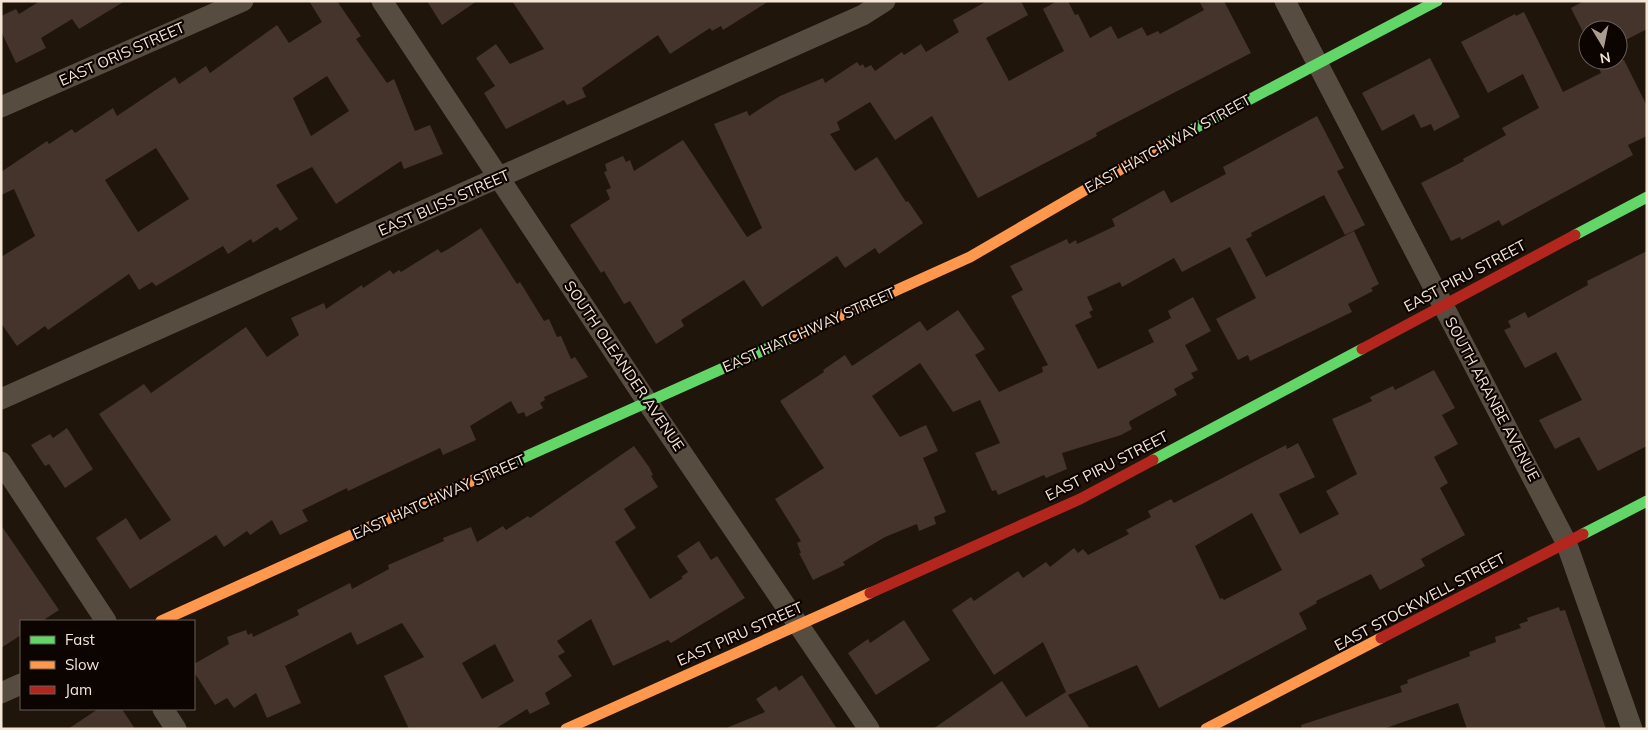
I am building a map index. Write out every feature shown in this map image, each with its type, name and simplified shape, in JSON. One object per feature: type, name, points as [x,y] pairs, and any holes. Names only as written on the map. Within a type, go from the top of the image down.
[{"type":"street","name":"EAST ORIS STREET","points":[[1,107],[243,1]]},
{"type":"street","name":"SOUTH OLEANDER AVENUE","points":[[382,1],[648,403],[800,624],[869,729]]},
{"type":"street","name":"EAST BLISS STREET","points":[[1,399],[863,15],[885,1]]},
{"type":"street","name":"SOUTH ARANBE AVENUE","points":[[1285,1],[1566,542],[1632,729]]},
{"type":"street","name":"EAST HATCHWAY STREET","points":[[163,620],[970,257],[1148,152],[1438,1]]},
{"type":"street","name":"EAST PIRU STREET","points":[[566,729],[1080,499],[1647,197]]},
{"type":"street","points":[[1,462],[105,620]]},
{"type":"street","name":"EAST STOCKWELL STREET","points":[[1206,729],[1647,501]]},
{"type":"street","points":[[1,693],[20,684]]},
{"type":"street","points":[[164,710],[176,729]]},
{"type":"building","points":[[40,1],[125,1],[79,29],[72,19],[41,38],[46,48],[16,63],[1,31],[1,16],[16,9],[19,14]]},
{"type":"building","points":[[309,1],[337,1],[361,36],[356,39],[387,83],[394,79],[415,131],[430,125],[443,154],[404,169],[401,161],[336,204],[312,167],[276,185],[298,219],[280,231],[277,227],[253,243],[251,239],[228,254],[223,246],[156,286],[152,282],[139,290],[129,274],[48,330],[45,326],[17,346],[1,323],[1,257],[35,236],[14,189],[1,195],[1,172],[47,141],[49,144],[72,129],[75,133],[113,108],[117,116],[175,77],[179,84],[206,66],[210,73],[277,25],[289,43],[322,22]],"holes":[[[327,76],[349,111],[311,136],[293,98]],[[156,148],[189,199],[138,232],[105,180]]]},
{"type":"building","points":[[427,1],[477,1],[442,25]]},
{"type":"building","points":[[512,1],[769,1],[723,30],[721,26],[712,31],[710,28],[670,54],[658,35],[582,88],[586,97],[567,105],[564,100],[506,129],[484,93],[495,86],[476,58],[496,44],[510,64],[544,49]]},
{"type":"building","points":[[987,1],[1021,1],[1028,15],[986,38],[1009,81],[1064,51],[1043,9],[1057,1],[1068,1],[1075,15],[1078,14],[1090,38],[1111,26],[1118,39],[1142,27],[1147,36],[1158,31],[1160,34],[1204,10],[1199,1],[1224,1],[1251,53],[1096,133],[1097,136],[978,198],[932,116],[895,140],[870,102],[837,122],[840,130],[830,134],[855,171],[877,157],[906,202],[908,201],[923,223],[879,254],[875,248],[845,268],[837,256],[762,307],[744,280],[681,320],[684,326],[656,344],[630,301],[624,304],[604,271],[601,273],[570,225],[610,199],[606,190],[611,188],[604,172],[607,171],[605,164],[623,156],[626,162],[630,160],[634,171],[683,140],[747,237],[762,228],[714,124],[747,111],[749,116],[780,96],[823,78],[825,83],[857,62],[860,66],[863,64],[865,68],[871,65],[875,71],[902,52],[904,55],[921,44],[926,52],[959,32],[953,20]]},
{"type":"building","points":[[1584,1],[1647,1],[1647,29],[1628,39],[1628,20],[1578,20],[1578,22],[1571,8]]},
{"type":"building","points":[[1524,12],[1563,92],[1601,73],[1600,70],[1628,70],[1628,68],[1647,106],[1647,136],[1628,145],[1633,155],[1502,226],[1499,220],[1461,240],[1460,237],[1451,241],[1421,183],[1464,161],[1463,159],[1506,135],[1502,128],[1539,108],[1523,74],[1488,93],[1461,42],[1515,14],[1516,16]]},
{"type":"building","points":[[1430,58],[1460,117],[1434,131],[1431,124],[1421,128],[1414,114],[1382,131],[1362,93]]},
{"type":"building","points":[[1317,116],[1344,168],[1337,171],[1365,225],[1345,235],[1324,195],[1251,233],[1252,236],[1246,239],[1266,277],[1354,231],[1379,284],[1371,288],[1373,291],[1348,304],[1352,312],[1250,361],[1248,355],[1238,360],[1216,319],[1256,298],[1230,247],[1182,272],[1174,258],[1122,287],[1120,282],[1087,297],[1093,310],[1089,312],[1092,317],[1075,325],[1098,369],[1154,342],[1148,330],[1171,318],[1168,311],[1193,297],[1211,331],[1185,345],[1198,370],[1191,373],[1194,378],[1174,389],[1177,395],[1130,421],[1132,429],[1121,435],[1062,453],[1067,469],[1046,478],[1044,475],[998,495],[996,490],[992,491],[975,453],[1000,443],[980,400],[953,412],[920,363],[872,396],[900,437],[926,425],[938,451],[923,458],[946,512],[934,517],[936,524],[919,531],[917,524],[885,537],[843,562],[845,565],[813,580],[799,553],[801,553],[797,543],[801,541],[775,499],[824,468],[780,401],[824,372],[823,370],[845,355],[852,366],[920,321],[927,331],[958,310],[985,349],[975,355],[999,392],[1043,372],[1042,367],[1048,365],[1011,296],[1023,290],[1010,266],[1067,239],[1069,244],[1076,240],[1077,244],[1115,226],[1112,219],[1164,190],[1171,203],[1226,174],[1223,167]]},
{"type":"building","points":[[481,228],[517,284],[520,282],[544,321],[549,319],[557,337],[561,336],[571,359],[575,357],[588,377],[544,397],[545,400],[540,403],[543,408],[526,417],[524,412],[518,414],[511,401],[470,426],[476,440],[443,455],[440,448],[348,491],[347,488],[302,510],[308,521],[280,535],[272,520],[250,535],[247,531],[224,547],[216,535],[130,589],[96,538],[126,518],[140,540],[171,520],[99,414],[144,384],[151,393],[246,327],[267,357],[299,335],[291,318],[324,303],[326,309],[362,285],[363,288],[390,270],[393,274],[399,270],[401,272],[438,249],[441,253]]},
{"type":"building","points":[[1647,251],[1647,446],[1598,471],[1579,437],[1555,449],[1539,420],[1582,400],[1556,352],[1525,368],[1504,330],[1511,327],[1508,321],[1525,312],[1528,318],[1588,285],[1587,281]]},
{"type":"building","points":[[1434,370],[1455,408],[1442,415],[1458,444],[1434,457],[1448,483],[1440,488],[1465,535],[1421,559],[1425,566],[1380,590],[1371,574],[1316,601],[1317,603],[1299,613],[1307,629],[1159,708],[1137,665],[1068,695],[1090,729],[933,729],[1002,681],[1026,717],[1066,692],[1043,642],[994,675],[952,610],[971,597],[974,601],[1018,571],[1023,578],[1046,562],[1050,567],[1074,548],[1078,553],[1083,549],[1088,555],[1129,534],[1126,530],[1151,517],[1148,511],[1171,499],[1174,503],[1286,445],[1287,449],[1298,443],[1315,477],[1279,494],[1300,534],[1339,514],[1326,491],[1357,474],[1332,419],[1372,401],[1370,397],[1393,386],[1395,390]],"holes":[[[1252,513],[1282,570],[1224,600],[1220,599],[1195,546]]]},
{"type":"building","points":[[67,428],[93,469],[65,488],[49,464],[45,466],[31,445],[50,434],[53,438]]},
{"type":"building","points":[[634,446],[649,467],[653,475],[651,476],[658,487],[624,509],[636,528],[615,542],[650,599],[683,578],[681,577],[688,572],[677,556],[699,541],[711,560],[717,556],[745,598],[671,643],[668,640],[613,666],[591,619],[557,641],[565,652],[558,656],[572,676],[545,693],[550,704],[530,714],[527,709],[495,729],[409,729],[384,676],[424,657],[402,623],[357,645],[351,632],[285,666],[301,703],[267,718],[256,693],[234,708],[227,698],[215,705],[195,674],[195,663],[229,644],[227,637],[246,630],[248,635],[252,633],[253,637],[299,615],[297,610],[350,583],[352,589],[389,569],[388,565],[444,541],[443,538],[471,527],[477,542],[503,526],[506,530],[528,516],[530,518]],"holes":[[[495,644],[514,681],[482,699],[462,663]]]},
{"type":"building","points":[[1,525],[59,610],[44,620],[20,620],[20,636],[1,648]]},
{"type":"building","points":[[1559,607],[1560,611],[1565,610],[1606,729],[1467,729],[1458,703],[1383,729],[1302,729],[1301,725],[1402,692],[1400,686],[1408,683],[1407,680],[1470,656],[1469,652],[1496,642],[1495,637],[1521,628],[1519,624],[1528,621],[1527,618]]},
{"type":"building","points":[[904,620],[930,660],[876,695],[848,653],[868,639],[870,643]]},
{"type":"building","points":[[802,675],[837,729],[724,729],[765,712],[756,699],[776,686],[779,691]]},
{"type":"building","points":[[96,710],[123,710],[135,729],[68,729]]},
{"type":"traffic: fast","points":[[1159,147],[1437,1]]},
{"type":"traffic: fast","points":[[1575,235],[1647,197]]},
{"type":"traffic: fast","points":[[498,469],[795,336]]},
{"type":"traffic: fast","points":[[1153,460],[1362,349]]},
{"type":"traffic: fast","points":[[1583,534],[1647,501]]},
{"type":"traffic: slow","points":[[795,336],[970,257],[1159,147]]},
{"type":"traffic: slow","points":[[163,620],[498,469]]},
{"type":"traffic: slow","points":[[566,729],[870,593]]},
{"type":"traffic: slow","points":[[1206,729],[1381,638]]},
{"type":"traffic: jam","points":[[1362,349],[1575,235]]},
{"type":"traffic: jam","points":[[870,593],[1080,499],[1153,460]]},
{"type":"traffic: jam","points":[[1381,638],[1583,534]]}]
